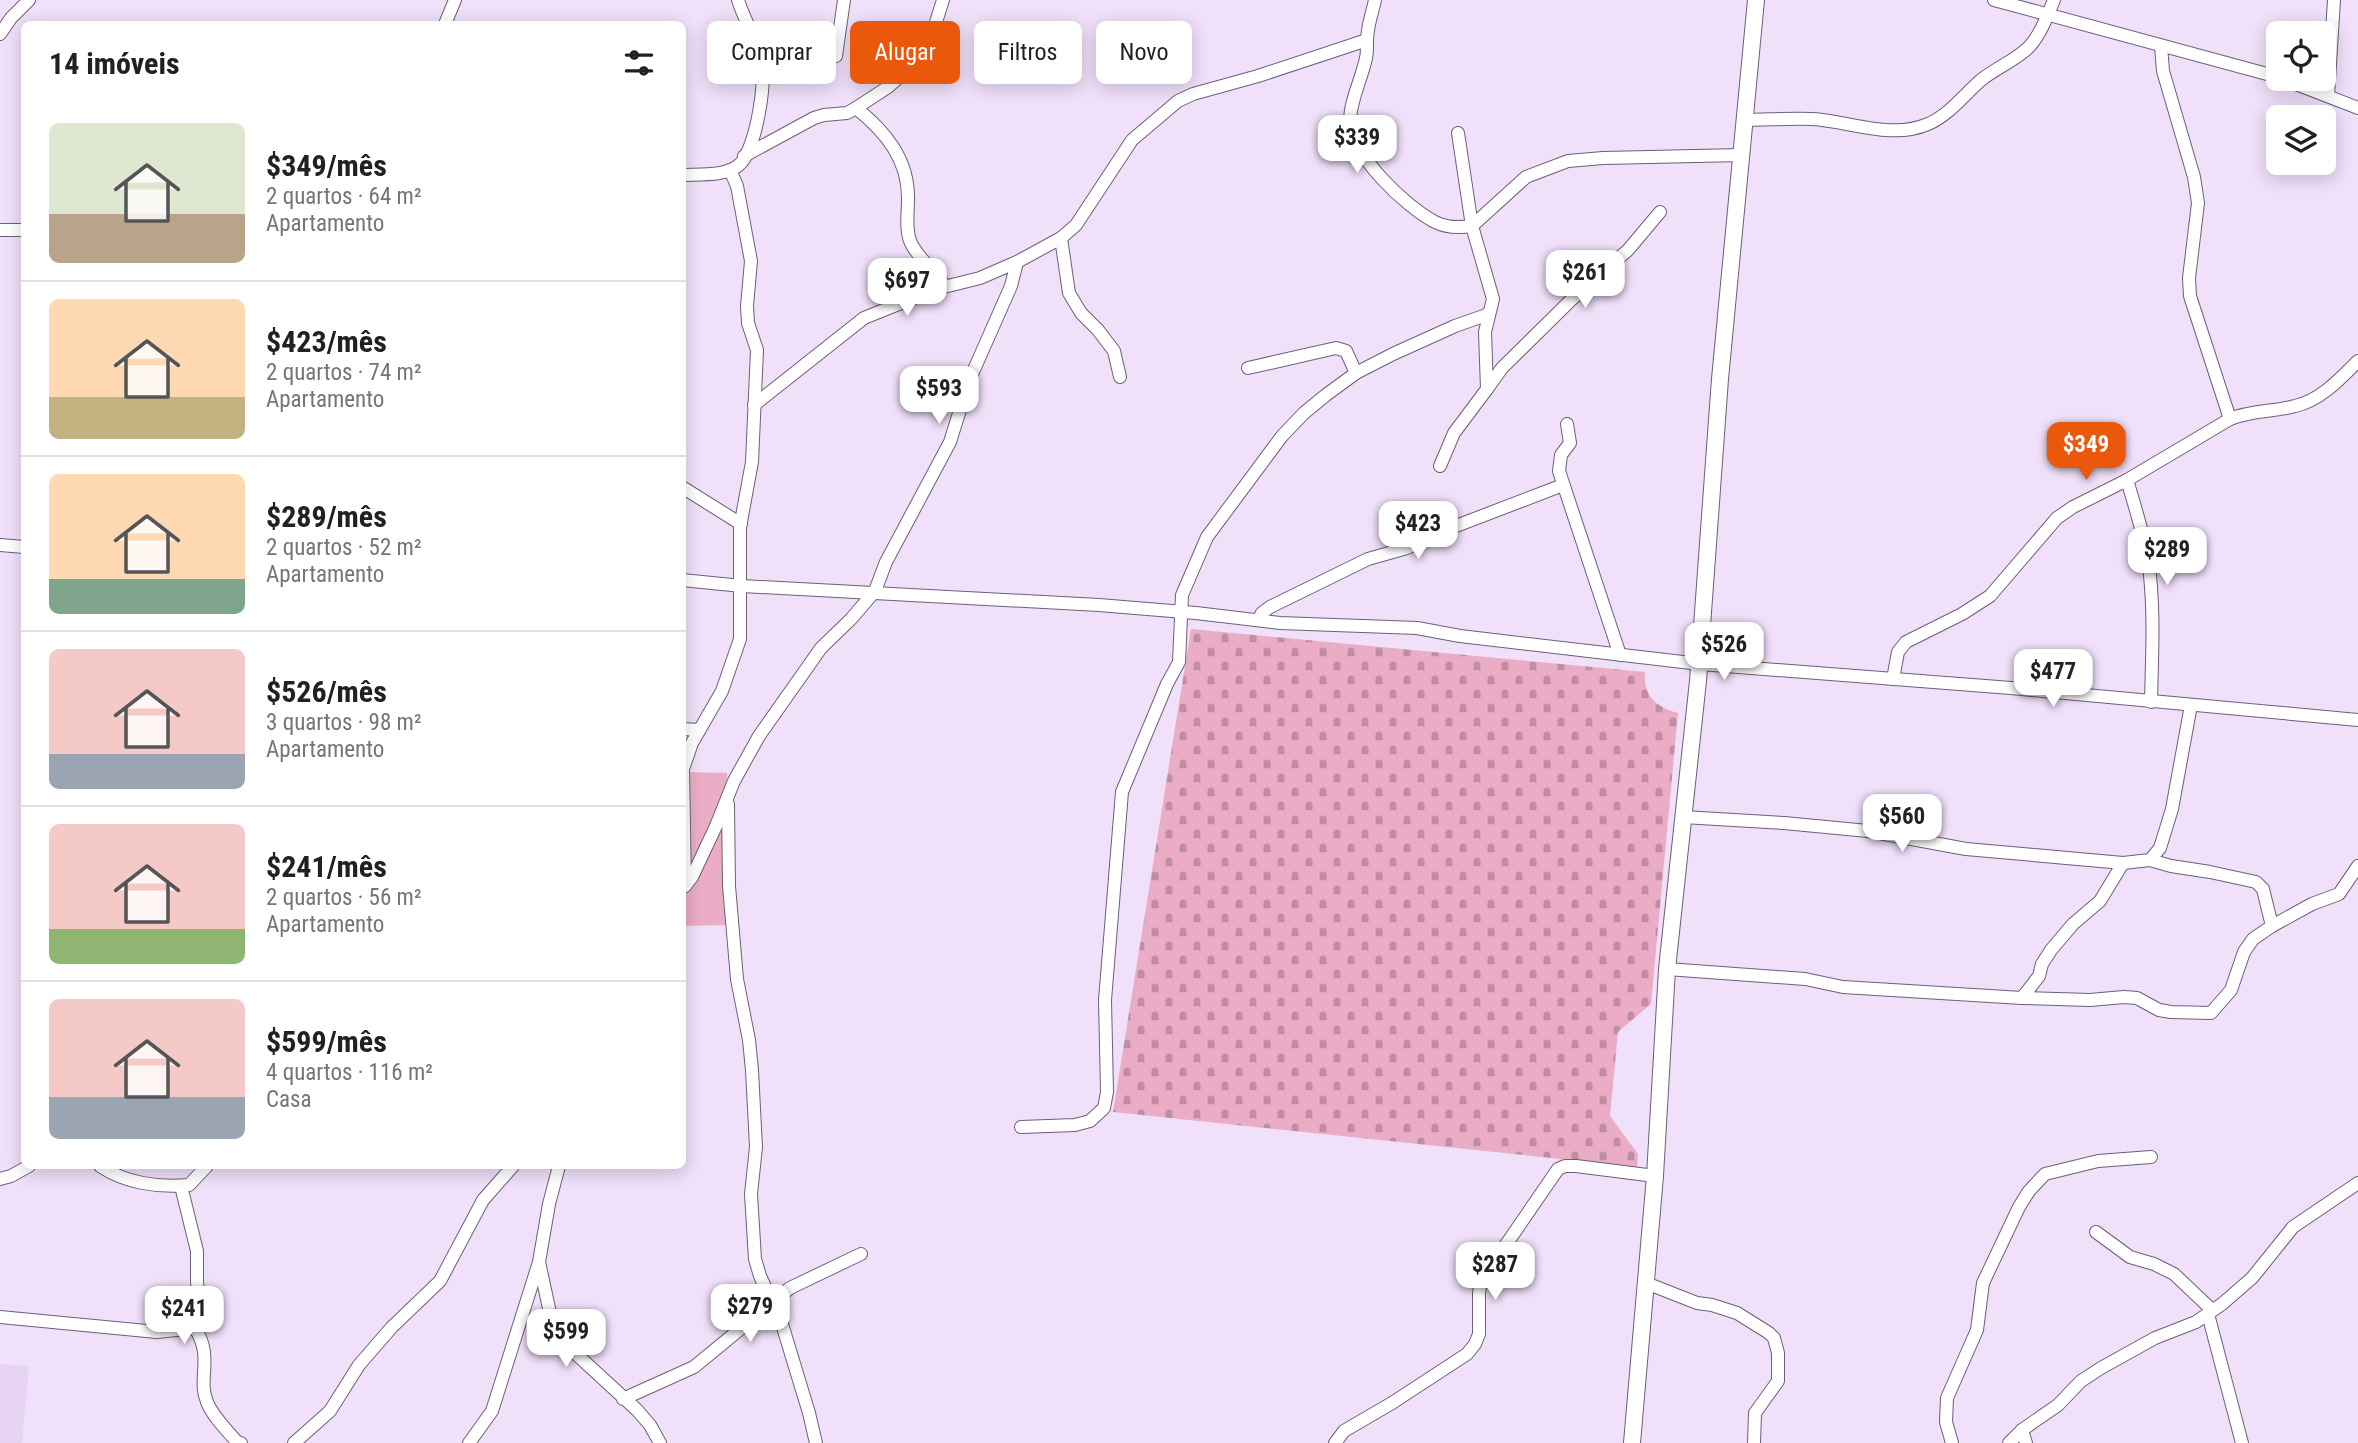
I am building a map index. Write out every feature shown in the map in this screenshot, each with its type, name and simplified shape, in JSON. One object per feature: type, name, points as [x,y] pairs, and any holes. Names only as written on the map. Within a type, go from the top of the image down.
[{"type":"street","points":[[0,34],[10,18],[29,0]]},
{"type":"street","points":[[446,21],[454,0]]},
{"type":"street","points":[[686,175],[730,170],[740,164],[756,125],[763,66],[738,0]]},
{"type":"street","points":[[836,56],[844,0]]},
{"type":"street","points":[[744,156],[814,118],[847,113],[888,87],[924,54],[943,0]]},
{"type":"street","points":[[1376,0],[1367,40],[1367,55],[1350,119],[1354,140],[1375,172],[1422,214],[1448,226],[1472,226],[1526,177],[1568,161],[1742,155]]},
{"type":"street","points":[[1632,1443],[1655,1176],[1667,969],[1700,664],[1720,379],[1756,0]]},
{"type":"street","points":[[1994,0],[2266,73]]},
{"type":"street","points":[[1743,120],[1815,119],[1857,128],[1888,129],[1925,125],[1939,118],[1982,80],[2028,47],[2040,32],[2054,0]]},
{"type":"street","points":[[2328,96],[2334,0]]},
{"type":"street","points":[[754,405],[864,318],[945,286],[980,278],[1061,238],[1083,214],[1132,140],[1178,101],[1367,40]]},
{"type":"street","points":[[2161,46],[2163,71],[2194,177],[2198,203],[2189,278],[2190,296],[2230,419]]},
{"type":"street","points":[[2315,91],[2358,108]]},
{"type":"street","points":[[856,108],[874,123],[903,164],[907,175],[907,232],[911,243],[945,286]]},
{"type":"street","points":[[1458,133],[1472,226],[1492,292],[1492,307],[1485,332],[1487,389]]},
{"type":"street","points":[[686,762],[699,730],[722,691],[740,639],[741,586],[738,557],[752,462],[757,350],[749,330],[747,306],[751,261],[737,186],[730,170]]},
{"type":"street","points":[[1440,466],[1454,433],[1502,368],[1571,300],[1628,250],[1660,212]]},
{"type":"street","points":[[0,230],[21,230]]},
{"type":"street","points":[[1061,238],[1069,293],[1081,313],[1114,351],[1120,377]]},
{"type":"street","points":[[686,885],[734,781],[786,695],[821,648],[875,592],[886,562],[950,442],[969,381],[1011,285],[1017,262]]},
{"type":"street","points":[[1021,1127],[1075,1125],[1090,1121],[1104,1108],[1107,1092],[1105,1000],[1122,792],[1167,684],[1179,662],[1182,595],[1207,537],[1282,436],[1304,413],[1356,373],[1455,326],[1489,314]]},
{"type":"street","points":[[1248,369],[1336,348],[1346,351],[1356,373]]},
{"type":"street","points":[[1893,679],[1898,652],[1906,642],[1990,596],[2057,518],[2073,507],[2127,480],[2240,414],[2298,406],[2337,382],[2358,361]]},
{"type":"street","points":[[1567,424],[1570,443],[1561,455],[1559,463],[1563,485],[1581,531],[1620,655]]},
{"type":"street","points":[[2127,480],[2140,521],[2148,560],[2154,644],[2151,702]]},
{"type":"street","points":[[1258,620],[1262,612],[1270,607],[1368,559],[1406,548],[1563,485]]},
{"type":"street","points":[[686,490],[741,524]]},
{"type":"street","points":[[0,545],[21,547]]},
{"type":"street","points":[[686,580],[1180,612],[1328,625],[1417,628],[1460,636],[1700,664],[2358,720]]},
{"type":"street","points":[[2150,860],[2160,848],[2172,809],[2191,705]]},
{"type":"street","points":[[686,729],[699,730]]},
{"type":"street","points":[[727,800],[729,886],[737,979],[749,1040],[757,1147],[751,1194],[753,1241],[760,1276],[782,1324],[792,1364],[810,1413],[816,1443]]},
{"type":"street","points":[[1683,817],[1868,831],[1966,849],[2123,863],[2150,860],[2256,882],[2263,889],[2272,926]]},
{"type":"street","points":[[2022,998],[2039,976],[2042,964],[2051,950],[2073,923],[2100,901],[2123,863]]},
{"type":"street","points":[[1667,969],[1805,979],[1843,987],[2022,998],[2137,998],[2159,1010],[2211,1013],[2231,990],[2244,952],[2253,939],[2312,904],[2339,894],[2358,866]]},
{"type":"street","points":[[1952,1443],[1946,1422],[1947,1398],[1977,1330],[1983,1283],[2029,1191],[2045,1174],[2098,1161],[2151,1157]]},
{"type":"street","points":[[1335,1443],[1344,1432],[1457,1360],[1475,1345],[1479,1334],[1481,1282],[1558,1169],[1576,1166],[1655,1176]]},
{"type":"street","points":[[0,1179],[24,1169]]},
{"type":"street","points":[[105,1169],[130,1180],[181,1186],[189,1185],[204,1169]]},
{"type":"street","points":[[294,1443],[330,1410],[359,1365],[392,1327],[440,1282],[483,1200],[510,1169]]},
{"type":"street","points":[[469,1443],[492,1411],[539,1262],[549,1203],[558,1169]]},
{"type":"street","points":[[2008,1443],[2058,1405],[2081,1381],[2101,1368],[2155,1338],[2196,1322],[2210,1312],[2252,1278],[2293,1227],[2358,1183]]},
{"type":"street","points":[[181,1186],[197,1251],[200,1307],[195,1328],[205,1350],[206,1402],[237,1442],[241,1443]]},
{"type":"street","points":[[2096,1232],[2130,1257],[2154,1264],[2174,1274],[2210,1312],[2242,1443]]},
{"type":"street","points":[[623,1399],[694,1367],[773,1305],[790,1288],[862,1254]]},
{"type":"street","points":[[539,1262],[555,1329],[580,1359],[650,1425],[660,1443]]},
{"type":"street","points":[[1646,1283],[1698,1303],[1712,1304],[1737,1313],[1774,1338],[1778,1381],[1755,1413],[1754,1443]]},
{"type":"street","points":[[0,1317],[157,1332],[195,1328]]},
{"type":"street","points":[[650,1425],[650,1443]]},
{"type":"street","points":[[2022,1430],[2026,1443]]},
{"type":"shaded area","points":[[0,1364],[29,1366],[22,1443],[0,1443]]},
{"type":"green space","points":[[1191,629],[1645,672],[1646,688],[1652,699],[1678,713],[1651,1004],[1618,1032],[1610,1116],[1638,1154],[1637,1167],[1113,1112]]},
{"type":"green space","points":[[686,772],[727,773],[727,925],[686,926]]}]
